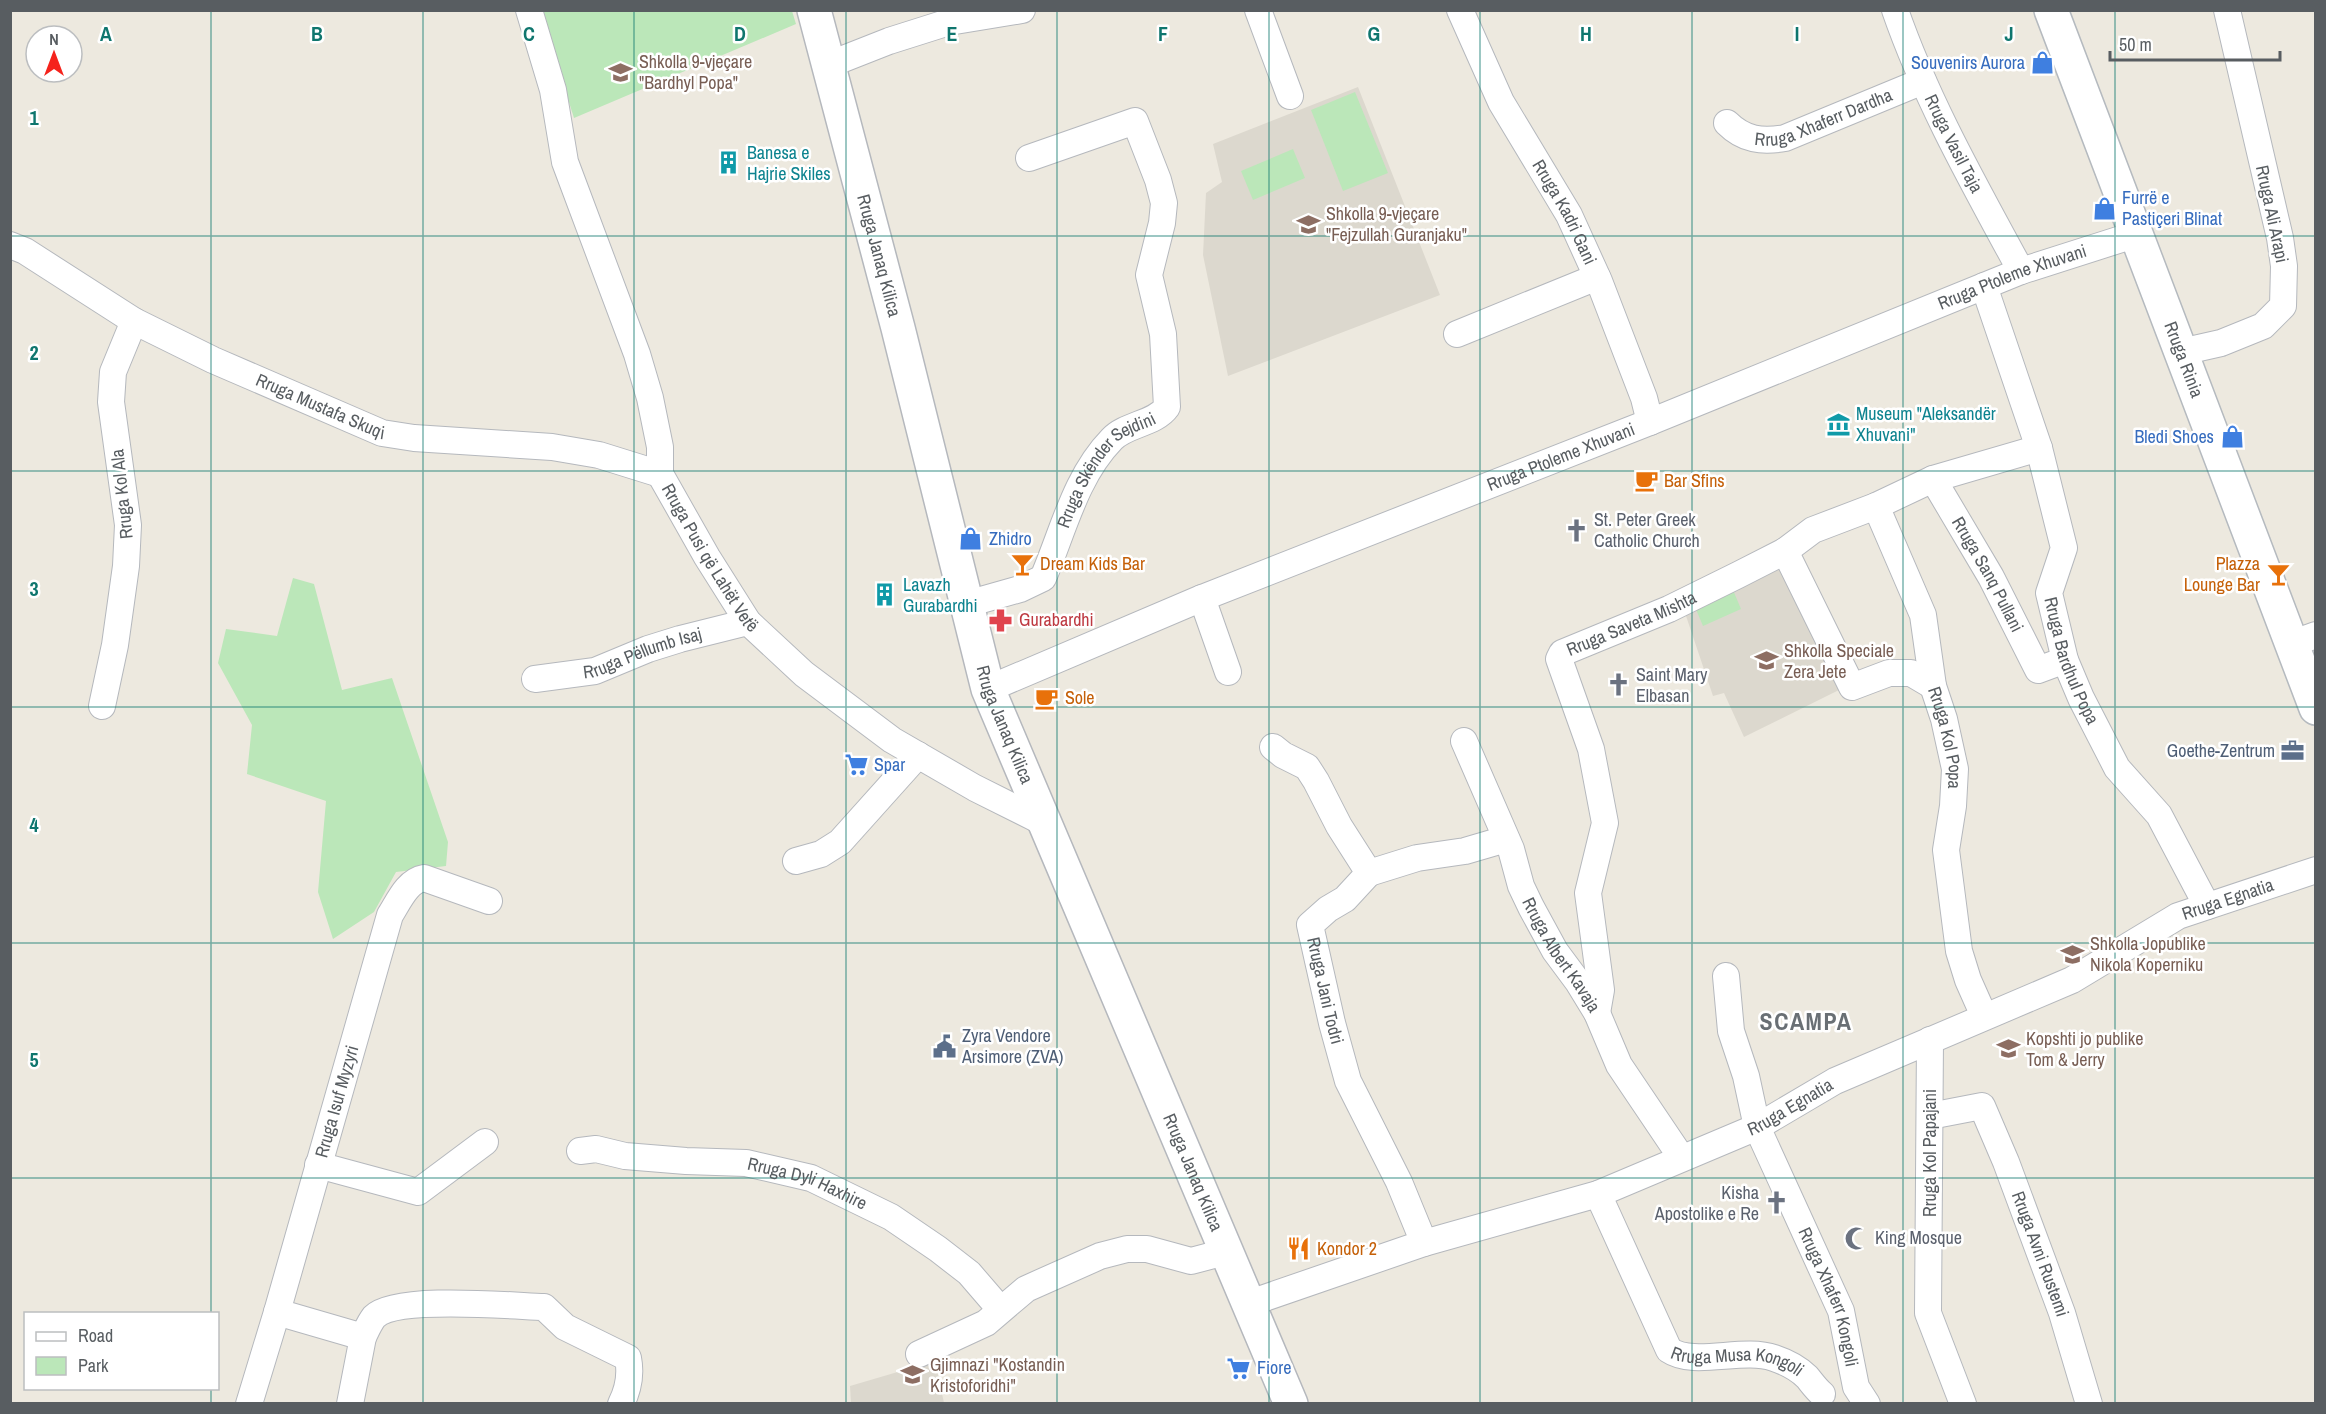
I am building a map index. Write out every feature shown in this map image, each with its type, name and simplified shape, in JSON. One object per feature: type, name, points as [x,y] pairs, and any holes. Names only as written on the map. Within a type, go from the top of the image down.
[{"type":"street","name":"Rruga Pusi që Lahët Vetë","points":[[529,10],[553,90],[565,162],[637,354],[650,398],[660,447],[660,474],[707,557],[748,622],[804,674],[892,740],[975,788],[1047,824]]},
{"type":"street","name":"Rruga Janaq Kilica","points":[[814,10],[988,689],[1291,1404]]},
{"type":"street","points":[[828,65],[889,41],[949,22],[1022,10]]},
{"type":"street","points":[[1258,10],[1290,96]]},
{"type":"street","name":"Rruga Kadri Gani","points":[[1460,10],[1501,102],[1569,215],[1597,277],[1644,398],[1650,422]]},
{"type":"street","name":"Rruga Vasil Taja","points":[[1895,10],[1909,51],[1923,81],[1965,167],[2021,271]]},
{"type":"street","name":"Rruga Rinia","points":[[2051,10],[2181,352],[2303,640],[2316,708]]},
{"type":"street","name":"Rruga Ali Arapi","points":[[2181,352],[2221,344],[2263,326],[2283,306],[2284,267],[2280,238],[2227,10]]},
{"type":"street","name":"Rruga Xhaferr Dardha","points":[[1727,123],[1738,134],[1771,141],[1785,138],[1923,81]]},
{"type":"street","name":"Rruga Skënder Sejdini","points":[[967,604],[1020,589],[1043,579],[1075,495],[1098,456],[1121,431],[1152,418],[1167,407],[1163,334],[1149,276],[1162,223],[1164,203],[1158,180],[1135,121],[1029,158]]},
{"type":"street","name":"Rruga Ptoleme Xhuvani","points":[[988,689],[1202,598],[1650,422],[2021,271],[2137,234]]},
{"type":"street","name":"Rruga Mustafa Skuqi","points":[[10,245],[25,251],[134,321],[234,370],[382,433],[414,438],[552,447],[599,455],[660,474]]},
{"type":"street","points":[[1457,334],[1597,277]]},
{"type":"street","name":"Rruga Bardhul Popa","points":[[1984,286],[2039,448],[2064,548],[2049,593],[2065,660],[2081,698],[2117,768],[2159,815],[2207,906]]},
{"type":"street","name":"Rruga Kol Ala","points":[[102,706],[120,611],[126,566],[128,525],[111,402],[112,372],[134,321]]},
{"type":"street","name":"Rruga Saveta Mishta","points":[[1597,1013],[1601,990],[1588,893],[1605,823],[1591,749],[1559,659],[1562,653],[1669,609],[1785,551],[1813,530],[1876,506],[1933,479],[2039,448]]},
{"type":"street","name":"Rruga Sanq Pullani","points":[[1933,479],[1991,577],[2038,670],[2065,660]]},
{"type":"street","name":"Rruga Kol Popa","points":[[1876,506],[1923,615],[1933,686],[1944,719],[1955,769],[1953,806],[1946,850],[1959,951],[1983,1016]]},
{"type":"street","points":[[1785,551],[1852,687],[1889,674],[1911,673],[1933,686]]},
{"type":"street","points":[[1202,598],[1228,672]]},
{"type":"street","name":"Rruga Pëllumb Isaj","points":[[535,679],[595,671],[648,649],[748,622]]},
{"type":"street","name":"Rruga Albert Kavaja","points":[[1464,741],[1511,849],[1521,886],[1531,907],[1555,951],[1597,1013],[1619,1065],[1681,1157]]},
{"type":"street","points":[[1273,747],[1306,767],[1369,873],[1417,858],[1465,851],[1506,839]]},
{"type":"street","points":[[796,861],[821,854],[840,842],[918,755]]},
{"type":"street","name":"Rruga Egnatia","points":[[1247,1304],[1424,1244],[1598,1194],[1681,1157],[1757,1127],[1835,1081],[2072,980],[2178,916],[2316,870]]},
{"type":"street","name":"Rruga Jani Todri","points":[[1369,873],[1345,899],[1328,909],[1310,926],[1332,1023],[1348,1080],[1399,1182],[1424,1244]]},
{"type":"street","name":"Rruga Isuf Myzyri","points":[[249,1404],[278,1312],[390,915],[407,889],[416,880],[424,878],[489,901]]},
{"type":"street","name":"Rruga Xhaferr Kongoli","points":[[1726,976],[1731,1030],[1746,1076],[1757,1127],[1841,1311],[1862,1395]]},
{"type":"street","name":"Rruga Kol Papajani","points":[[1930,1040],[1928,1313],[1963,1404]]},
{"type":"street","name":"Rruga Avni Rustemi","points":[[1930,1116],[1982,1106],[2010,1172],[2062,1313],[2089,1404]]},
{"type":"street","points":[[318,1165],[418,1192],[485,1142]]},
{"type":"street","name":"Rruga Dyli Haxhire","points":[[580,1151],[596,1149],[625,1156],[746,1163],[811,1179],[891,1217],[928,1242],[969,1274],[1000,1309]]},
{"type":"street","name":"Rruga Musa Kongoli","points":[[1598,1194],[1669,1350],[1684,1357],[1748,1354],[1772,1357],[1806,1376],[1812,1399]]},
{"type":"street","points":[[919,1354],[986,1323],[1026,1289],[1100,1256],[1127,1249],[1147,1250],[1191,1261],[1225,1252]]},
{"type":"street","points":[[350,1404],[363,1337],[375,1316],[393,1308],[432,1304],[544,1307],[565,1327],[628,1358],[630,1370],[621,1404]]},
{"type":"street","points":[[278,1312],[363,1337]]},
{"type":"street","points":[[1812,1399],[1862,1395]]},
{"type":"shaded area","name":"Shkolla 9-vjeçare \"Fejzullah Guranjaku\"","points":[[1358,87],[1440,295],[1228,376],[1203,255],[1206,193],[1222,182],[1213,144]]},
{"type":"shaded area","name":"Shkolla Speciale Zera Jete","points":[[1783,561],[1841,689],[1744,737],[1724,693],[1713,696],[1684,610]]},
{"type":"shaded area","name":"Gjimnazi \"Kostandin Kristoforidhi\"","points":[[935,1361],[944,1403],[851,1403],[850,1386]]},
{"type":"green space","name":"Shkolla 9-vjeçare \"Bardhyl Popa\"","points":[[540,11],[792,11],[796,24],[574,118]]},
{"type":"green space","points":[[1355,92],[1388,173],[1343,191],[1311,110]]},
{"type":"green space","points":[[1293,149],[1305,178],[1253,200],[1241,171]]},
{"type":"green space","points":[[293,578],[314,584],[342,690],[392,678],[448,842],[446,866],[396,872],[374,912],[333,939],[318,892],[326,801],[247,774],[252,725],[218,663],[226,629],[277,636]]},
{"type":"green space","points":[[1733,590],[1741,609],[1703,626],[1695,607]]},
{"type":"place","name":"Souvenirs Aurora","points":[[2043,63]]},
{"type":"place","name":"Shkolla 9-vjeçare \"Bardhyl Popa\"","points":[[621,72]]},
{"type":"place","name":"Banesa e Hajrie Skiles","points":[[729,163]]},
{"type":"place","name":"Furrë e Pastiçeri Blinat","points":[[2104,208]]},
{"type":"place","name":"Shkolla 9-vjeçare \"Fejzullah Guranjaku\"","points":[[1308,224]]},
{"type":"place","name":"Museum \"Aleksandër Xhuvani\"","points":[[1838,424]]},
{"type":"place","name":"Bledi Shoes","points":[[2232,437]]},
{"type":"place","name":"Bar Sfins","points":[[1646,481]]},
{"type":"place","name":"St. Peter Greek Catholic Church","points":[[1576,530]]},
{"type":"place","name":"Zhidro","points":[[971,539]]},
{"type":"place","name":"Dream Kids Bar","points":[[1022,564]]},
{"type":"place","name":"Plazza Lounge Bar","points":[[2278,574]]},
{"type":"place","name":"Lavazh Gurabardhi","points":[[885,595]]},
{"type":"place","name":"Gurabardhi","points":[[1001,620]]},
{"type":"place","name":"Shkolla Speciale Zera Jete","points":[[1766,661]]},
{"type":"place","name":"Saint Mary Elbasan","points":[[1618,685]]},
{"type":"place","name":"Sole","points":[[1047,698]]},
{"type":"place","name":"Goethe-Zentrum","points":[[2293,751]]},
{"type":"place","name":"Spar","points":[[856,765]]},
{"type":"place","name":"Shkolla Jopublike Nikola Koperniku","points":[[2072,954]]},
{"type":"place","name":"Zyra Vendore Arsimore (ZVA)","points":[[944,1046]]},
{"type":"place","name":"Kopshti jo publike Tom & Jerry","points":[[2008,1049]]},
{"type":"place","name":"Kisha Apostolike e Re","points":[[1777,1203]]},
{"type":"place","name":"King Mosque","points":[[1857,1238]]},
{"type":"place","name":"Kondor 2","points":[[1299,1249]]},
{"type":"place","name":"Fiore","points":[[1239,1368]]},
{"type":"place","name":"Gjimnazi \"Kostandin Kristoforidhi\"","points":[[912,1375]]},
{"type":"district","name":"SCAMPA","points":[[1806,1022]]}]
